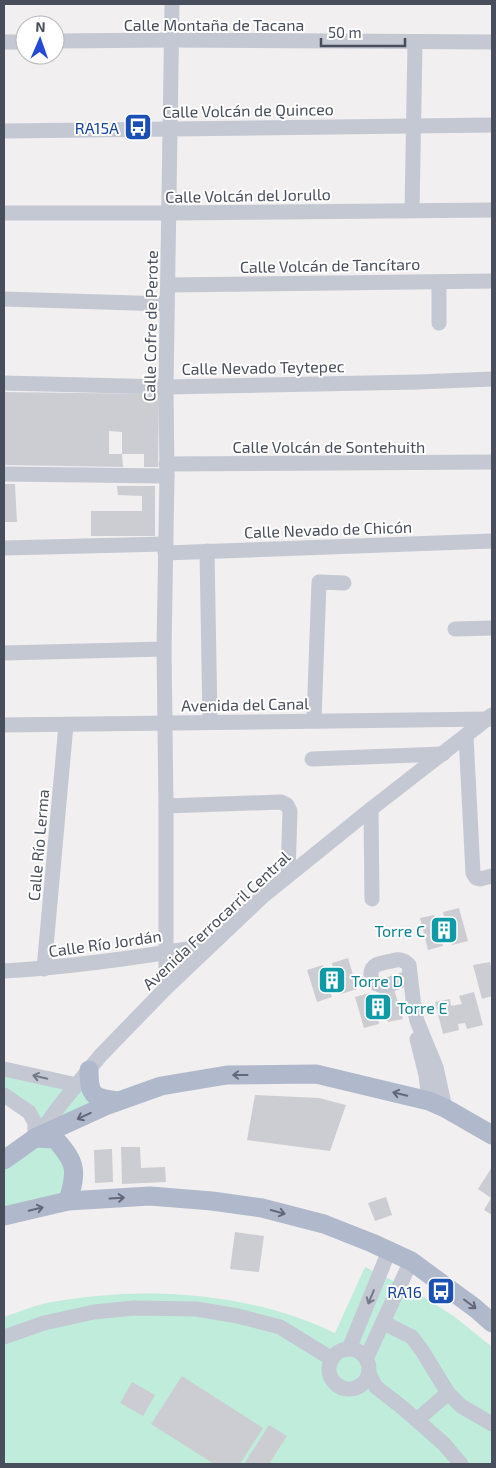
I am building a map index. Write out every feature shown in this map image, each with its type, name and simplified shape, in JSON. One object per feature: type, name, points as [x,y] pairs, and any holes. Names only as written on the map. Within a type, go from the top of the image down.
[{"type":"main road","points":[[89,1070],[90,1086],[93,1094],[100,1099],[118,1102]]},
{"type":"main road","points":[[4,1160],[36,1138],[118,1102],[161,1086],[227,1075],[316,1074],[437,1105],[492,1135]]},
{"type":"main road","points":[[36,1138],[55,1140],[67,1153],[72,1162],[74,1171],[73,1184],[68,1201]]},
{"type":"main road","points":[[4,1216],[68,1201],[150,1196],[212,1201],[262,1208],[324,1224],[411,1261],[475,1308],[492,1323]]},
{"type":"street","name":"Calle Cofre de Perote","points":[[166,988],[166,723],[164,649],[172,4]]},
{"type":"street","name":"Calle Montaña de Tacana","points":[[65,41],[492,42]]},
{"type":"street","points":[[412,210],[415,42]]},
{"type":"street","name":"Calle Volcán de Quinceo","points":[[4,130],[492,124]]},
{"type":"street","name":"Calle Volcán del Jorullo","points":[[4,213],[492,210]]},
{"type":"street","name":"Calle Volcán de Tancítaro","points":[[168,285],[492,281]]},
{"type":"street","points":[[439,282],[439,323]]},
{"type":"street","points":[[4,299],[167,304]]},
{"type":"street","name":"Calle Nevado Teytepec","points":[[4,383],[166,387],[492,379]]},
{"type":"street","name":"Calle Volcán de Sontehuith","points":[[4,474],[492,462]]},
{"type":"street","name":"Calle Nevado de Chicón","points":[[4,548],[165,548],[207,551],[492,541]]},
{"type":"street","points":[[207,551],[210,721]]},
{"type":"street","points":[[314,720],[319,582],[344,583]]},
{"type":"street","points":[[455,629],[492,628]]},
{"type":"street","points":[[4,653],[164,649]]},
{"type":"street","name":"Avenida del Canal","points":[[4,725],[490,717]]},
{"type":"street","name":"Avenida Ferrocarril Central","points":[[36,1138],[100,1056],[166,988],[262,897],[288,874],[490,717]]},
{"type":"street","name":"Calle Río Lerma","points":[[44,969],[66,724]]},
{"type":"street","points":[[466,736],[473,873],[476,878],[480,879],[492,876]]},
{"type":"street","points":[[312,759],[443,754]]},
{"type":"street","points":[[166,806],[281,802],[287,805],[290,811],[288,874]]},
{"type":"street","points":[[371,809],[372,900]]},
{"type":"street","name":"Calle Río Jordán","points":[[4,971],[44,969],[211,945]]},
{"type":"street","points":[[406,978],[417,1021],[436,1067],[437,1105]]},
{"type":"street","points":[[4,1086],[6,1070],[76,1085]]},
{"type":"street","points":[[4,1095],[29,1112],[36,1123],[36,1138]]},
{"type":"street","points":[[349,1349],[389,1252]]},
{"type":"street","points":[[411,1261],[368,1365],[367,1379],[356,1388],[345,1389],[334,1383],[329,1371],[332,1359],[336,1354],[349,1349],[356,1350],[362,1354],[368,1365],[370,1378],[376,1387],[444,1444],[461,1464]]},
{"type":"street","points":[[4,1337],[44,1323],[94,1312],[134,1308],[196,1309],[238,1316],[280,1327],[332,1359]]},
{"type":"street","points":[[384,1323],[412,1337],[448,1393],[461,1406],[492,1424]]},
{"type":"street","points":[[417,1420],[448,1393]]},
{"type":"green space","points":[[4,1069],[76,1085],[100,1099],[37,1138],[67,1153],[68,1201],[4,1216],[4,1160],[35,1123],[4,1095]]},
{"type":"green space","points":[[365,1267],[416,1292],[455,1317],[492,1347],[492,1464],[4,1464],[4,1317],[42,1304],[83,1297],[120,1294],[194,1295],[266,1308],[301,1319],[335,1333]]},
{"type":"building","points":[[4,392],[159,394],[158,467],[144,467],[144,454],[122,454],[123,467],[4,465]],"holes":[[[109,431],[122,432],[122,454],[109,454]]]},
{"type":"building","points":[[4,484],[15,484],[17,522],[4,522]]},
{"type":"building","points":[[117,486],[155,486],[155,536],[91,536],[91,511],[142,511],[142,496],[118,495]]},
{"type":"building","name":"Torre C","points":[[459,908],[468,941],[452,945],[450,937],[442,939],[443,946],[428,950],[420,918],[434,915],[436,922],[445,921],[443,912]]},
{"type":"building","name":"Torre D","points":[[348,958],[357,989],[341,994],[339,989],[330,992],[332,997],[317,1002],[307,970],[323,965],[325,970],[333,968],[332,963]]},
{"type":"building","points":[[490,962],[492,970],[492,996],[482,999],[473,965]]},
{"type":"building","name":"Torre E","points":[[393,986],[403,1019],[388,1022],[386,1017],[378,1019],[379,1024],[364,1028],[355,997],[370,993],[372,998],[380,996],[378,991]]},
{"type":"building","points":[[474,992],[483,1025],[467,1029],[465,1023],[458,1024],[459,1030],[443,1034],[435,1002],[450,999],[451,1006],[462,1004],[459,996]]},
{"type":"building","points":[[255,1095],[319,1098],[346,1105],[330,1151],[247,1140]]},
{"type":"building","points":[[121,1147],[140,1147],[141,1168],[165,1167],[166,1182],[122,1184]]},
{"type":"building","points":[[112,1149],[113,1182],[95,1183],[94,1150]]},
{"type":"building","points":[[492,1167],[492,1215],[484,1210],[491,1198],[478,1189]]},
{"type":"building","points":[[386,1197],[392,1215],[375,1221],[368,1203]]},
{"type":"building","points":[[235,1232],[264,1236],[259,1272],[230,1269]]},
{"type":"building","points":[[182,1376],[263,1428],[240,1464],[214,1464],[151,1424]]},
{"type":"building","points":[[132,1382],[155,1395],[143,1416],[120,1403]]},
{"type":"building","points":[[269,1425],[287,1436],[269,1464],[244,1464]]},
{"type":"place","name":"RA15A","points":[[138,127]]},
{"type":"place","name":"Torre C","points":[[444,930]]},
{"type":"place","name":"Torre D","points":[[332,980]]},
{"type":"place","name":"Torre E","points":[[378,1007]]},
{"type":"place","name":"RA16","points":[[441,1291]]}]
